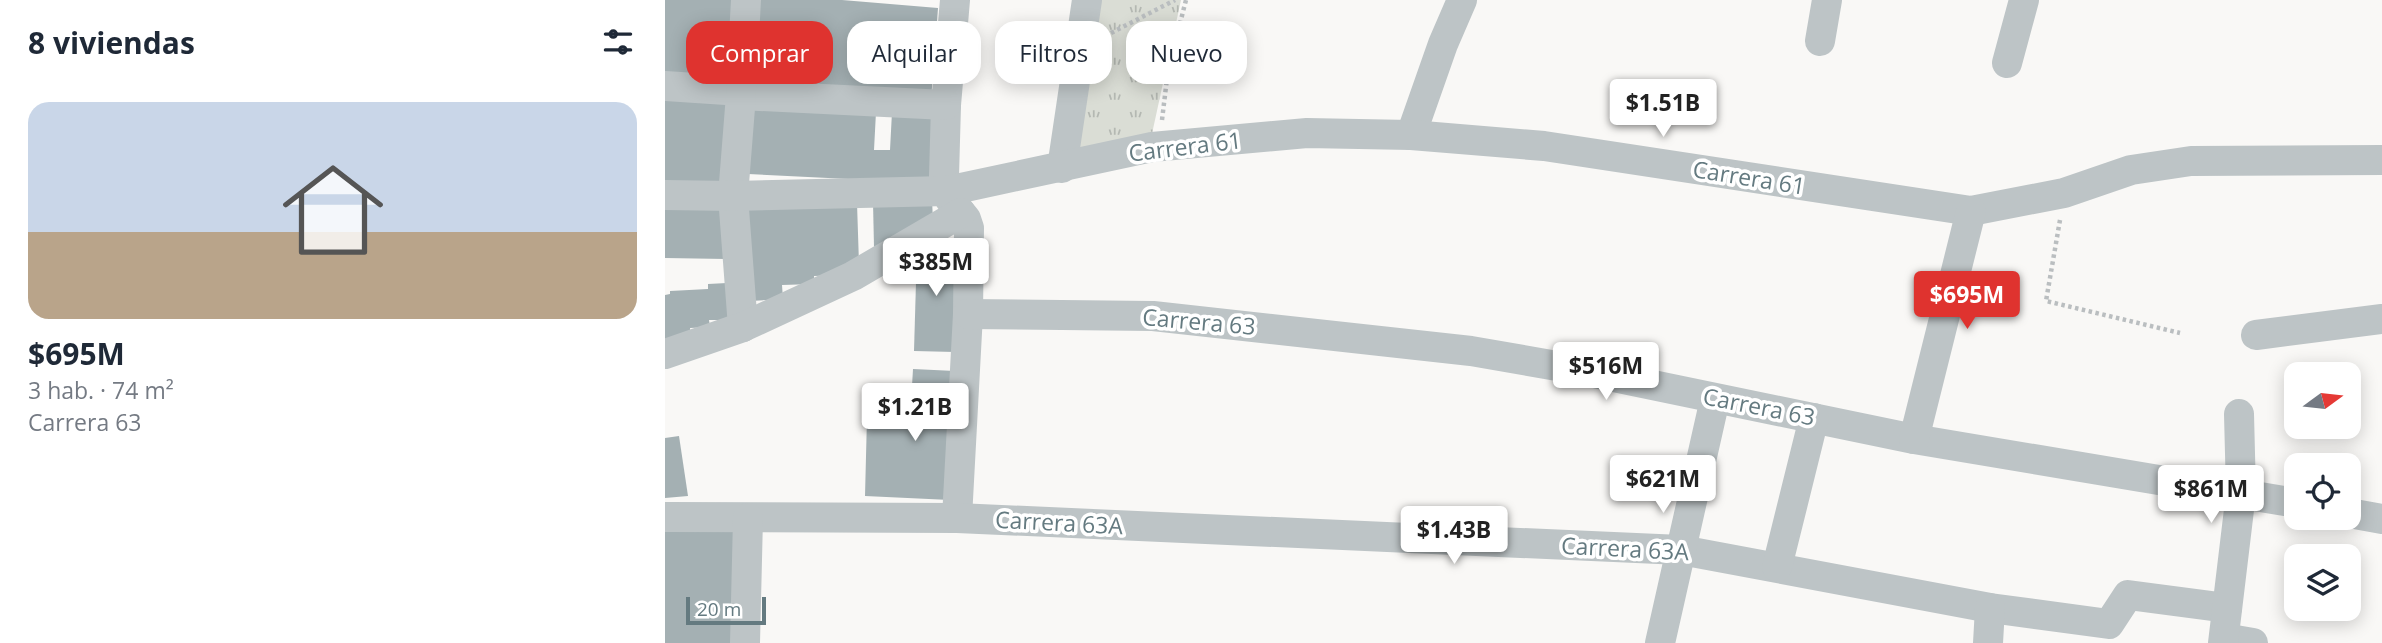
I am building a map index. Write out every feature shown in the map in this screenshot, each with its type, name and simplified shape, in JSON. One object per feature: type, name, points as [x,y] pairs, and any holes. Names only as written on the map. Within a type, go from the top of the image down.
[{"type":"street","points":[[743,327],[733,196],[746,0]]},
{"type":"street","points":[[955,0],[943,159],[954,202],[969,228],[968,314],[957,518]]},
{"type":"street","points":[[1062,168],[1087,0]]},
{"type":"street","points":[[1411,135],[1443,44],[1462,0]]},
{"type":"street","points":[[1820,41],[1827,0]]},
{"type":"street","points":[[2007,63],[2024,0]]},
{"type":"street","points":[[665,86],[946,105]]},
{"type":"street","name":"Carrera 61","points":[[665,354],[743,327],[853,276],[954,202],[1062,168],[1152,147],[1307,133],[1411,135],[1544,146],[1971,211],[2064,193],[2131,170],[2191,161],[2382,160]]},
{"type":"street","points":[[665,195],[954,202]]},
{"type":"street","points":[[1914,439],[1971,211]]},
{"type":"street","name":"Carrera 63","points":[[968,314],[1153,316],[1457,349],[1580,370],[1914,439],[2284,501]]},
{"type":"street","points":[[2256,335],[2382,319]]},
{"type":"street","points":[[1660,643],[1715,399]]},
{"type":"street","points":[[2239,414],[2241,493],[2224,640],[2253,643]]},
{"type":"street","points":[[1777,567],[1814,418]]},
{"type":"street","points":[[2361,515],[2382,519]]},
{"type":"street","name":"Carrera 63A","points":[[665,517],[957,518],[1681,550],[1990,608],[2109,624],[2128,595],[2227,607]]},
{"type":"street","points":[[745,643],[748,517]]},
{"type":"street","points":[[1988,643],[1990,608]]},
{"type":"path","points":[[1152,147],[1161,124],[1168,69],[1186,0]]},
{"type":"path","points":[[2064,193],[2046,302],[2180,332]]},
{"type":"green space","points":[[1091,0],[1181,0],[1176,21],[1126,21],[1126,84],[1163,84],[1150,143],[1066,160],[1078,84],[1112,84],[1112,21],[1088,21]]},
{"type":"building","points":[[665,0],[734,0],[733,21],[686,21],[686,78],[665,77]]},
{"type":"building","points":[[755,0],[842,0],[938,8],[937,21],[847,21],[847,84],[932,84],[931,100],[749,85],[833,84],[833,21],[754,21]]},
{"type":"building","points":[[665,98],[730,102],[726,185],[665,182]]},
{"type":"building","points":[[752,104],[876,112],[874,150],[890,150],[892,112],[933,114],[930,183],[748,174]]},
{"type":"building","points":[[932,199],[933,222],[874,247],[873,202]]},
{"type":"building","points":[[665,203],[727,205],[726,259],[665,258]]},
{"type":"building","points":[[857,203],[859,264],[843,275],[814,276],[814,284],[782,285],[783,299],[750,301],[744,207]]},
{"type":"building","points":[[930,243],[958,244],[955,352],[914,351],[917,248]]},
{"type":"building","points":[[727,283],[729,320],[709,320],[710,327],[690,328],[691,337],[665,341],[665,295],[670,294],[670,291],[708,289],[708,284]]},
{"type":"building","points":[[913,369],[955,371],[950,500],[865,496],[867,417],[910,420]]},
{"type":"building","points":[[679,436],[688,496],[665,498],[665,438]]},
{"type":"building","points":[[665,529],[735,530],[734,643],[665,643]]}]
